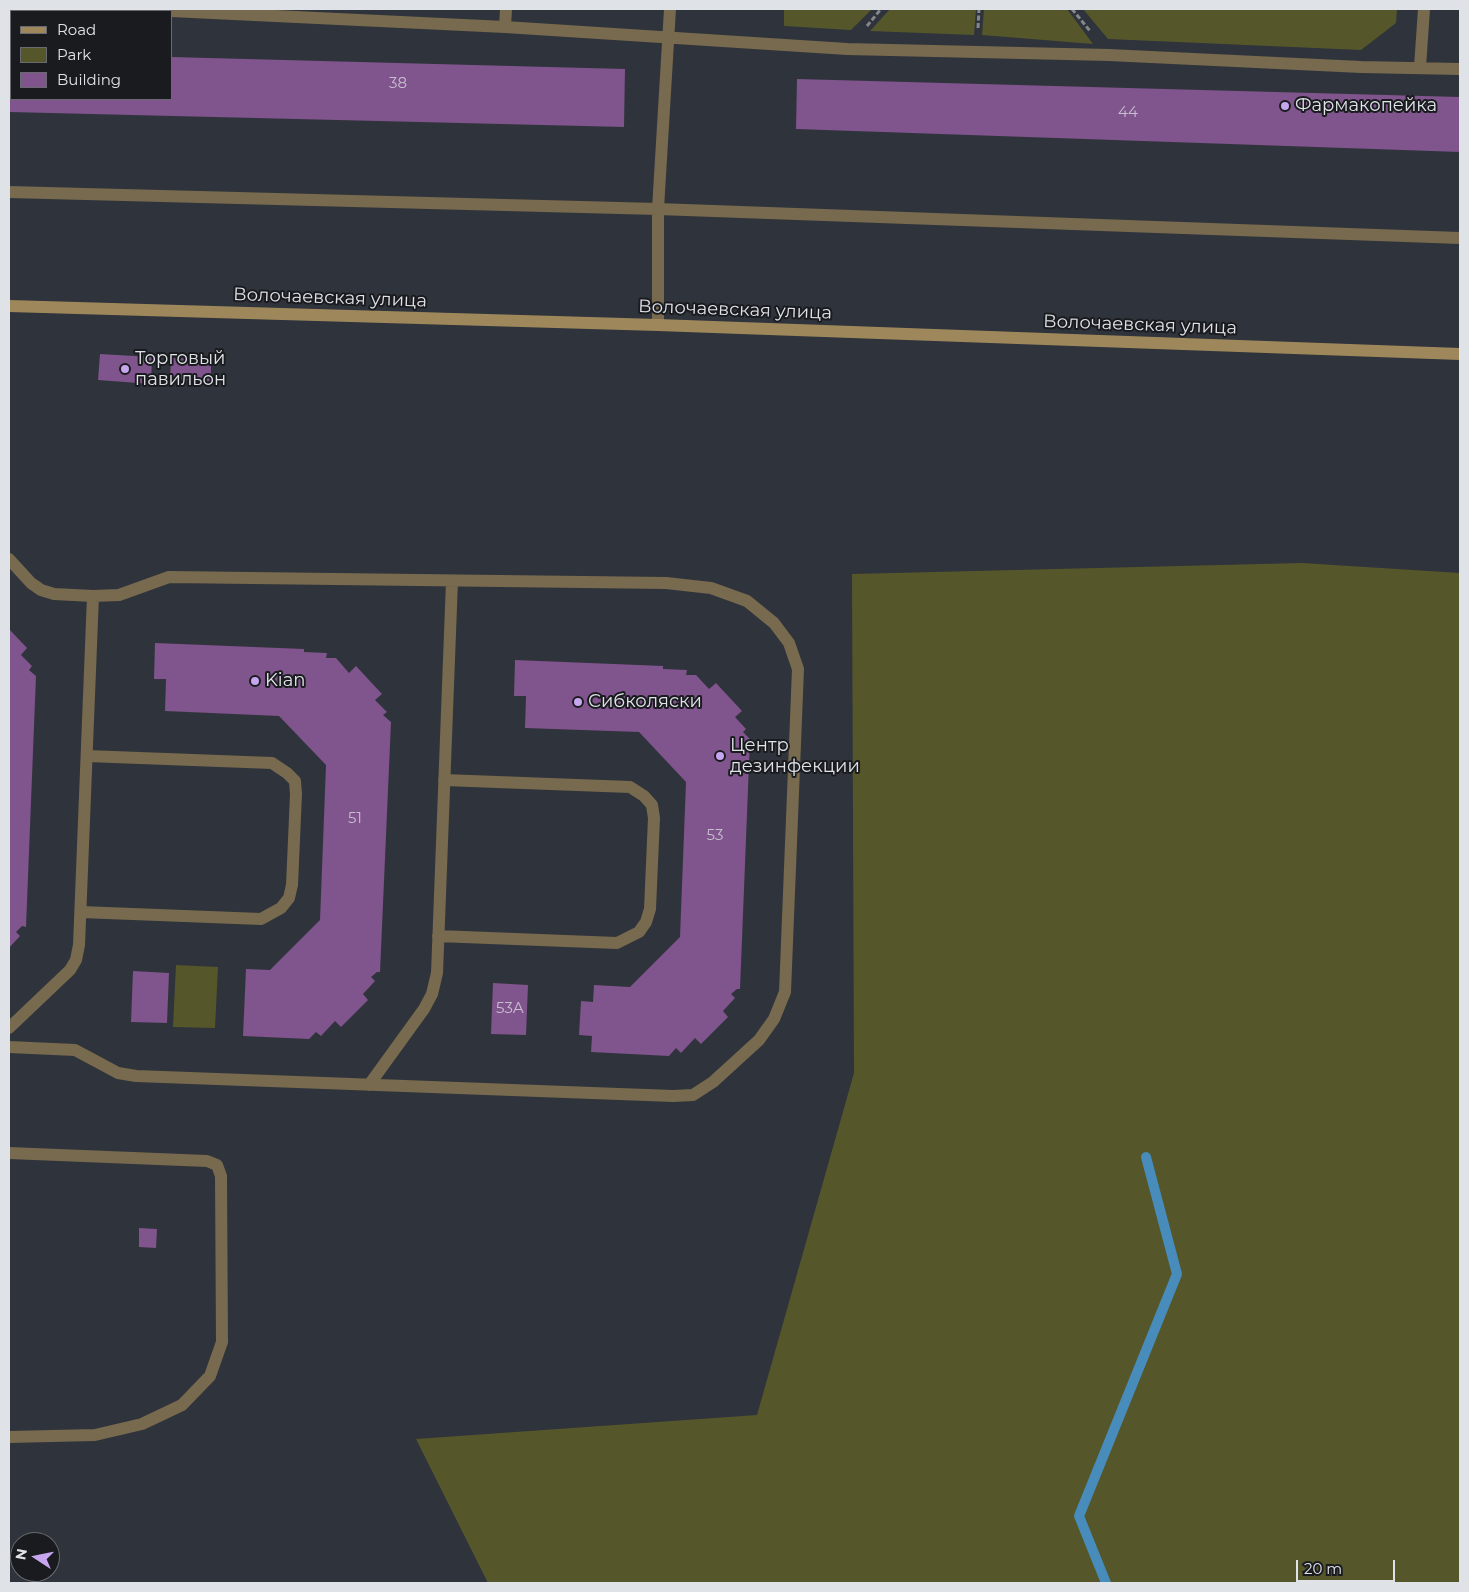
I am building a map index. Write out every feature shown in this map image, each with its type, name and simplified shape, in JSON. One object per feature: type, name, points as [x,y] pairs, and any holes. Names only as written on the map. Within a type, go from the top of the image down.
[{"type":"street","name":"Волочаевская улица","points":[[9,306],[658,325],[1460,354]]},
{"type":"lane","points":[[113,9],[142,10]]},
{"type":"lane","points":[[505,26],[506,9]]},
{"type":"lane","points":[[658,325],[658,209],[670,9]]},
{"type":"lane","points":[[1420,67],[1424,9]]},
{"type":"lane","points":[[172,11],[505,26],[847,49],[1109,55],[1361,67],[1460,69]]},
{"type":"lane","points":[[9,192],[658,209],[1460,238]]},
{"type":"lane","points":[[9,559],[31,583],[41,590],[54,594],[93,596],[119,595],[169,577],[666,583],[710,588],[747,601],[774,623],[789,643],[798,669],[785,992],[774,1019],[759,1040],[713,1082],[693,1095],[673,1096],[136,1076],[118,1073],[75,1050],[9,1047]]},
{"type":"lane","points":[[369,1085],[424,1009],[432,994],[437,973],[452,581]]},
{"type":"lane","points":[[9,1028],[70,970],[76,960],[80,945],[93,596]]},
{"type":"lane","points":[[81,912],[260,919],[281,908],[289,898],[292,885],[296,794],[295,781],[287,772],[272,763],[87,756]]},
{"type":"lane","points":[[438,936],[618,943],[639,932],[646,922],[650,909],[653,836],[652,805],[644,796],[630,787],[444,780]]},
{"type":"lane","points":[[9,1153],[207,1161],[217,1165],[221,1176],[222,1323],[222,1342],[210,1376],[182,1405],[142,1424],[95,1435],[9,1437]]},
{"type":"green space","points":[[784,9],[872,9],[851,30],[784,26]]},
{"type":"green space","points":[[890,9],[976,9],[974,35],[870,31]]},
{"type":"green space","points":[[984,9],[1067,9],[1093,44],[982,35]]},
{"type":"green space","points":[[1083,9],[1397,9],[1396,23],[1361,50],[1108,39]]},
{"type":"green space","points":[[1302,563],[1460,573],[1460,1583],[488,1583],[416,1439],[757,1415],[854,1073],[852,574]]},
{"type":"green space","points":[[176,965],[218,967],[215,1028],[173,1027]]},
{"type":"building","points":[[9,53],[10,100],[172,100],[172,57],[625,69],[624,127],[9,112]]},
{"type":"building","points":[[797,79],[1460,97],[1460,152],[796,129]]},
{"type":"building","name":"Торговый павильон","points":[[100,354],[152,357],[151,384],[98,380]]},
{"type":"building","name":"Торговый павильон","points":[[171,358],[211,359],[211,381],[170,380]]},
{"type":"building","points":[[9,629],[27,648],[21,655],[32,666],[29,670],[36,676],[26,927],[22,926],[16,932],[20,936],[9,948]]},
{"type":"building","points":[[155,643],[304,649],[304,652],[327,653],[326,658],[336,658],[349,673],[356,666],[382,694],[375,700],[387,712],[383,715],[391,722],[380,972],[371,977],[375,981],[363,994],[368,1000],[341,1027],[335,1021],[321,1036],[316,1032],[309,1039],[243,1036],[246,969],[270,970],[320,920],[326,765],[279,716],[165,711],[166,679],[154,679]]},
{"type":"building","points":[[515,660],[663,666],[663,669],[687,670],[686,675],[696,675],[709,689],[716,683],[742,711],[735,717],[746,729],[743,732],[750,739],[740,989],[731,994],[735,998],[723,1011],[728,1017],[701,1044],[695,1038],[681,1053],[676,1048],[669,1056],[591,1052],[592,1036],[579,1035],[581,1001],[593,1002],[594,985],[630,987],[680,937],[686,782],[639,732],[525,728],[526,696],[514,696]]},
{"type":"building","points":[[133,971],[169,973],[167,1023],[131,1022]]},
{"type":"building","points":[[493,983],[528,985],[526,1035],[491,1034]]},
{"type":"building","points":[[139,1228],[157,1229],[156,1248],[139,1247]]},
{"type":"waterway","points":[[1106,1583],[1079,1516],[1177,1274],[1146,1157]]},
{"type":"place","name":"Фармакопейка","points":[[1285,106]]},
{"type":"place","name":"Торговый павильон","points":[[125,369]]},
{"type":"place","name":"Kian","points":[[255,681]]},
{"type":"place","name":"Сибколяски","points":[[578,702]]},
{"type":"place","name":"Центр дезинфекции","points":[[720,756]]}]
